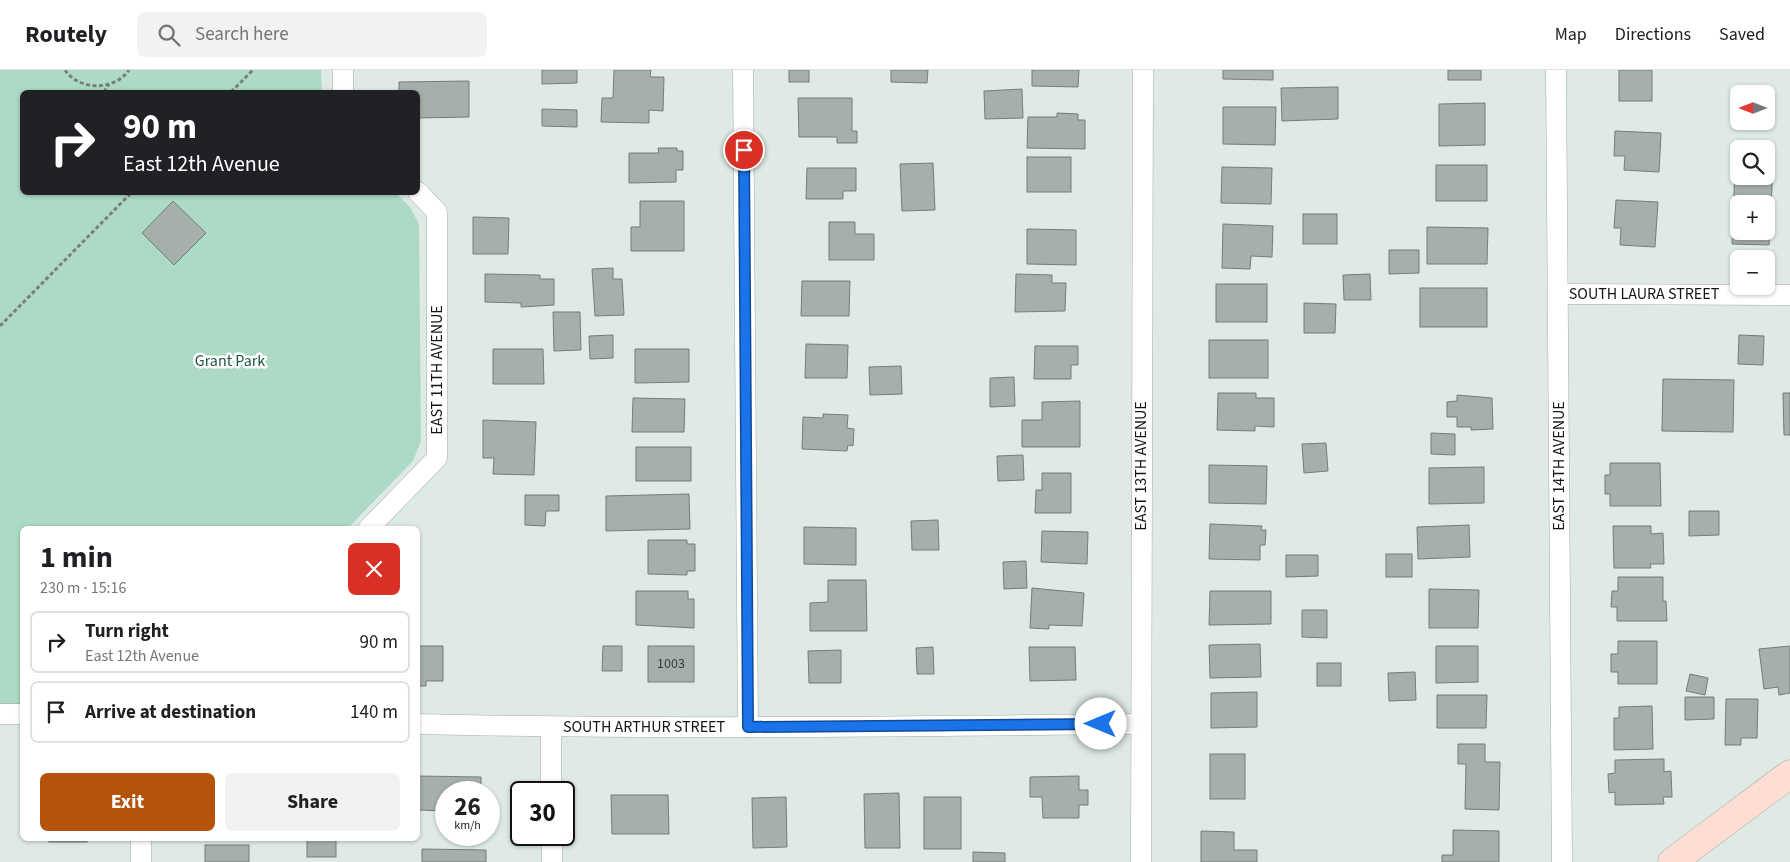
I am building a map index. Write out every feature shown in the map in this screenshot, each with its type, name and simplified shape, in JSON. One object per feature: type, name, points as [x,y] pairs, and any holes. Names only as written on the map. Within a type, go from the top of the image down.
[{"type":"street","points":[[343,70],[343,90]]},
{"type":"street","points":[[743,70],[748,727]]},
{"type":"street","name":"EAST 13TH AVENUE","points":[[1141,862],[1143,70]]},
{"type":"street","name":"EAST 14TH AVENUE","points":[[1556,70],[1562,862]]},
{"type":"street","name":"EAST 11TH AVENUE","points":[[371,526],[437,458],[437,212],[420,194]]},
{"type":"street","name":"SOUTH LAURA STREET","points":[[1558,294],[1790,295]]},
{"type":"street","points":[[0,714],[20,714]]},
{"type":"street","name":"SOUTH ARTHUR STREET","points":[[420,724],[551,727],[748,727],[1140,724]]},
{"type":"street","points":[[551,727],[552,781]]},
{"type":"street","points":[[1672,862],[1790,774]]},
{"type":"street","points":[[141,841],[141,862]]},
{"type":"street","points":[[552,846],[552,862]]},
{"type":"path","points":[[66,70],[78,81],[90,86],[116,82],[129,70]]},
{"type":"path","points":[[233,90],[254,70]]},
{"type":"path","points":[[105,90],[109,84]]},
{"type":"path","points":[[0,326],[130,195]]},
{"type":"green space","name":"Grant Park","points":[[0,70],[321,70],[322,90],[20,90],[20,195],[398,195],[410,207],[419,224],[421,441],[413,461],[350,526],[20,526],[20,710],[0,709]]},
{"type":"building","points":[[542,70],[577,70],[577,83],[542,84]]},
{"type":"building","points":[[614,70],[651,70],[650,77],[664,77],[663,111],[649,110],[649,123],[601,122],[602,98],[613,98]]},
{"type":"building","points":[[789,70],[809,70],[809,82],[789,82]]},
{"type":"building","points":[[891,70],[928,70],[927,83],[891,82]]},
{"type":"building","points":[[1032,70],[1079,70],[1078,87],[1032,86]]},
{"type":"building","points":[[1223,70],[1273,70],[1273,80],[1223,79]]},
{"type":"building","points":[[1448,70],[1481,70],[1481,80],[1448,80]]},
{"type":"building","points":[[1619,70],[1652,70],[1652,101],[1619,101]]},
{"type":"building","points":[[469,81],[469,117],[420,118],[420,90],[399,90],[399,82]]},
{"type":"building","points":[[1338,87],[1338,119],[1282,121],[1281,88]]},
{"type":"building","points":[[1022,89],[1023,118],[985,119],[984,91]]},
{"type":"building","points":[[798,98],[852,98],[852,131],[857,131],[857,143],[837,143],[837,137],[799,137]]},
{"type":"building","points":[[1485,103],[1485,145],[1439,146],[1439,104]]},
{"type":"building","points":[[1223,107],[1276,107],[1275,145],[1223,144]]},
{"type":"building","points":[[542,109],[577,110],[577,127],[542,126]]},
{"type":"building","points":[[1057,113],[1078,114],[1078,120],[1085,120],[1085,149],[1027,148],[1028,117],[1057,117]]},
{"type":"building","points":[[1615,131],[1661,133],[1659,172],[1624,170],[1625,156],[1614,156]]},
{"type":"building","points":[[658,148],[677,148],[677,151],[683,151],[683,170],[676,170],[676,182],[629,183],[629,153],[659,153]]},
{"type":"building","points":[[1027,157],[1071,157],[1071,192],[1027,192]]},
{"type":"building","points":[[933,163],[935,210],[902,211],[900,164]]},
{"type":"building","points":[[1436,165],[1487,165],[1487,201],[1436,201]]},
{"type":"building","points":[[1222,167],[1272,168],[1271,204],[1221,203]]},
{"type":"building","points":[[807,168],[856,168],[856,191],[843,191],[843,199],[806,199]]},
{"type":"building","points":[[1734,185],[1772,185],[1772,195],[1734,195]]},
{"type":"building","points":[[1616,200],[1658,202],[1655,247],[1620,245],[1621,228],[1614,228]]},
{"type":"building","points":[[173,201],[206,233],[174,265],[142,233]]},
{"type":"building","points":[[640,201],[684,201],[684,251],[631,251],[631,227],[640,227]]},
{"type":"building","points":[[1303,214],[1337,214],[1337,244],[1303,244]]},
{"type":"building","points":[[473,217],[509,218],[508,254],[473,254]]},
{"type":"building","points":[[829,222],[855,222],[855,234],[874,234],[874,260],[829,260]]},
{"type":"building","points":[[1223,224],[1273,226],[1272,257],[1251,256],[1250,269],[1222,268]]},
{"type":"building","points":[[1427,227],[1488,228],[1487,264],[1427,264]]},
{"type":"building","points":[[1027,229],[1076,230],[1076,265],[1027,264]]},
{"type":"building","points":[[1732,240],[1769,240],[1769,245],[1732,244]]},
{"type":"building","points":[[1389,250],[1419,250],[1419,273],[1389,274]]},
{"type":"building","points":[[613,268],[613,279],[622,279],[624,315],[595,316],[592,269]]},
{"type":"building","points":[[485,274],[540,275],[540,279],[554,279],[554,305],[521,307],[521,303],[485,302]]},
{"type":"building","points":[[1016,274],[1052,275],[1052,283],[1066,283],[1065,311],[1015,312]]},
{"type":"building","points":[[1370,274],[1371,300],[1344,300],[1343,275]]},
{"type":"building","points":[[802,281],[850,281],[849,316],[801,316]]},
{"type":"building","points":[[1216,284],[1267,284],[1267,322],[1216,322]]},
{"type":"building","points":[[1420,288],[1487,288],[1487,327],[1420,327]]},
{"type":"building","points":[[1304,303],[1336,304],[1335,333],[1304,333]]},
{"type":"building","points":[[553,312],[580,312],[581,350],[554,351]]},
{"type":"building","points":[[613,335],[613,358],[590,359],[589,336]]},
{"type":"building","points":[[1739,335],[1764,336],[1763,365],[1738,364]]},
{"type":"building","points":[[1209,340],[1268,340],[1268,378],[1209,378]]},
{"type":"building","points":[[806,344],[848,345],[847,378],[805,378]]},
{"type":"building","points":[[1035,346],[1078,346],[1078,365],[1071,365],[1071,379],[1034,379]]},
{"type":"building","points":[[493,349],[543,349],[544,384],[493,384]]},
{"type":"building","points":[[635,349],[689,349],[689,382],[635,383]]},
{"type":"building","points":[[901,366],[902,394],[870,395],[869,367]]},
{"type":"building","points":[[1014,377],[1015,406],[990,407],[990,378]]},
{"type":"building","points":[[1663,379],[1734,380],[1733,432],[1662,431]]},
{"type":"building","points":[[1218,393],[1256,393],[1256,398],[1274,398],[1274,427],[1255,426],[1255,431],[1217,430]]},
{"type":"building","points":[[1783,393],[1790,393],[1790,435],[1784,435]]},
{"type":"building","points":[[1457,395],[1492,398],[1493,429],[1471,430],[1471,427],[1457,427],[1457,417],[1447,417],[1447,402],[1457,401]]},
{"type":"building","points":[[633,398],[685,399],[684,432],[632,432]]},
{"type":"building","points":[[1080,401],[1080,447],[1022,447],[1022,420],[1042,420],[1042,402]]},
{"type":"building","points":[[823,414],[848,415],[847,428],[854,429],[853,446],[848,445],[847,451],[802,449],[803,417],[823,418]]},
{"type":"building","points":[[483,420],[536,422],[534,475],[493,474],[494,458],[483,458]]},
{"type":"building","points":[[1431,433],[1455,434],[1455,455],[1431,454]]},
{"type":"building","points":[[1326,443],[1328,471],[1304,473],[1302,444]]},
{"type":"building","points":[[636,447],[691,447],[691,481],[636,481]]},
{"type":"building","points":[[1023,455],[1024,480],[998,481],[997,456]]},
{"type":"building","points":[[1610,463],[1660,463],[1661,506],[1610,506],[1610,494],[1605,494],[1605,475],[1610,475]]},
{"type":"building","points":[[1209,465],[1267,466],[1266,504],[1209,503]]},
{"type":"building","points":[[1484,467],[1484,503],[1429,504],[1429,468]]},
{"type":"building","points":[[1042,473],[1071,473],[1071,513],[1035,513],[1036,490],[1042,490]]},
{"type":"building","points":[[689,494],[690,529],[606,531],[606,496]]},
{"type":"building","points":[[525,495],[559,495],[559,511],[546,511],[545,526],[525,525]]},
{"type":"building","points":[[1689,511],[1719,511],[1719,535],[1689,536]]},
{"type":"building","points":[[938,520],[939,550],[912,550],[911,521]]},
{"type":"building","points":[[1210,524],[1262,526],[1261,530],[1266,530],[1265,545],[1260,545],[1260,560],[1209,559]]},
{"type":"building","points":[[1469,525],[1470,557],[1418,559],[1417,527]]},
{"type":"building","points":[[1613,526],[1651,526],[1651,534],[1663,533],[1664,564],[1650,564],[1651,568],[1614,568]]},
{"type":"building","points":[[804,527],[856,528],[856,565],[804,564]]},
{"type":"building","points":[[1042,531],[1088,532],[1087,564],[1041,562]]},
{"type":"building","points":[[648,540],[687,540],[687,544],[695,544],[695,571],[687,571],[687,575],[648,574]]},
{"type":"building","points":[[1386,554],[1412,554],[1412,577],[1386,577]]},
{"type":"building","points":[[1286,555],[1318,555],[1318,576],[1286,577]]},
{"type":"building","points":[[1026,561],[1027,588],[1004,589],[1003,562]]},
{"type":"building","points":[[1618,577],[1663,577],[1663,601],[1666,601],[1667,621],[1617,621],[1617,607],[1611,607],[1612,591],[1618,591]]},
{"type":"building","points":[[828,580],[866,580],[867,631],[810,631],[810,603],[828,602]]},
{"type":"building","points":[[1032,588],[1084,593],[1082,626],[1049,625],[1049,629],[1030,628]]},
{"type":"building","points":[[1429,589],[1479,590],[1478,628],[1429,628]]},
{"type":"building","points":[[636,591],[688,591],[688,599],[694,599],[694,628],[636,625]]},
{"type":"building","points":[[1210,591],[1271,591],[1271,624],[1209,625]]},
{"type":"building","points":[[1302,610],[1327,610],[1327,638],[1302,637]]},
{"type":"building","points":[[1618,641],[1657,641],[1657,684],[1618,684],[1618,672],[1611,672],[1611,654],[1618,654]]},
{"type":"building","points":[[1260,644],[1261,677],[1210,678],[1209,645]]},
{"type":"building","points":[[420,646],[443,646],[443,681],[426,681],[426,686],[420,686]]},
{"type":"building","points":[[603,646],[622,646],[622,671],[602,671]]},
{"type":"building","points":[[648,646],[694,646],[694,682],[648,682]]},
{"type":"building","points":[[1436,646],[1478,646],[1478,682],[1436,683]]},
{"type":"building","points":[[1790,646],[1790,693],[1779,695],[1778,687],[1764,689],[1759,649]]},
{"type":"building","points":[[933,647],[934,674],[917,674],[916,648]]},
{"type":"building","points":[[1029,647],[1075,647],[1076,680],[1030,681]]},
{"type":"building","points":[[841,650],[841,683],[809,683],[808,651]]},
{"type":"building","points":[[1317,663],[1341,663],[1341,686],[1317,686]]},
{"type":"building","points":[[1415,672],[1416,700],[1389,701],[1388,673]]},
{"type":"building","points":[[1690,674],[1708,678],[1705,695],[1686,691]]},
{"type":"building","points":[[1257,692],[1257,727],[1211,728],[1211,693]]},
{"type":"building","points":[[1437,695],[1487,695],[1486,728],[1437,728]]},
{"type":"building","points":[[1685,697],[1714,697],[1714,719],[1685,720]]},
{"type":"building","points":[[1726,699],[1758,699],[1757,738],[1741,738],[1741,745],[1725,745]]},
{"type":"building","points":[[1652,706],[1653,749],[1614,750],[1614,718],[1619,718],[1619,707]]},
{"type":"building","points":[[1458,744],[1485,744],[1485,762],[1500,762],[1499,810],[1465,809],[1466,764],[1458,764]]},
{"type":"building","points":[[1210,754],[1245,754],[1245,799],[1210,799]]},
{"type":"building","points":[[1664,759],[1664,772],[1671,771],[1672,797],[1663,797],[1664,804],[1615,805],[1615,792],[1609,793],[1608,774],[1615,773],[1615,760]]},
{"type":"building","points":[[420,776],[481,777],[481,781],[435,781],[435,811],[420,810]]},
{"type":"building","points":[[1079,776],[1079,790],[1088,790],[1088,805],[1079,805],[1079,818],[1043,818],[1042,797],[1030,797],[1030,777]]},
{"type":"building","points":[[899,793],[900,848],[865,848],[864,794]]},
{"type":"building","points":[[611,795],[668,795],[669,834],[612,834]]},
{"type":"building","points":[[786,797],[787,847],[753,848],[752,798]]},
{"type":"building","points":[[924,797],[961,797],[961,849],[924,849]]},
{"type":"building","points":[[1453,830],[1499,831],[1499,862],[1442,862],[1442,855],[1453,855]]},
{"type":"building","points":[[1201,831],[1234,832],[1234,850],[1257,850],[1257,862],[1201,862]]},
{"type":"building","points":[[49,841],[87,841],[87,842]]},
{"type":"building","points":[[307,841],[336,841],[336,857],[307,857]]},
{"type":"building","points":[[205,845],[249,845],[249,862],[205,862]]},
{"type":"building","points":[[422,849],[486,850],[486,862],[422,862]]},
{"type":"building","points":[[973,852],[1005,853],[1005,862],[973,862]]},
{"type":"route","points":[[744,150],[748,727],[1101,724]]}]
